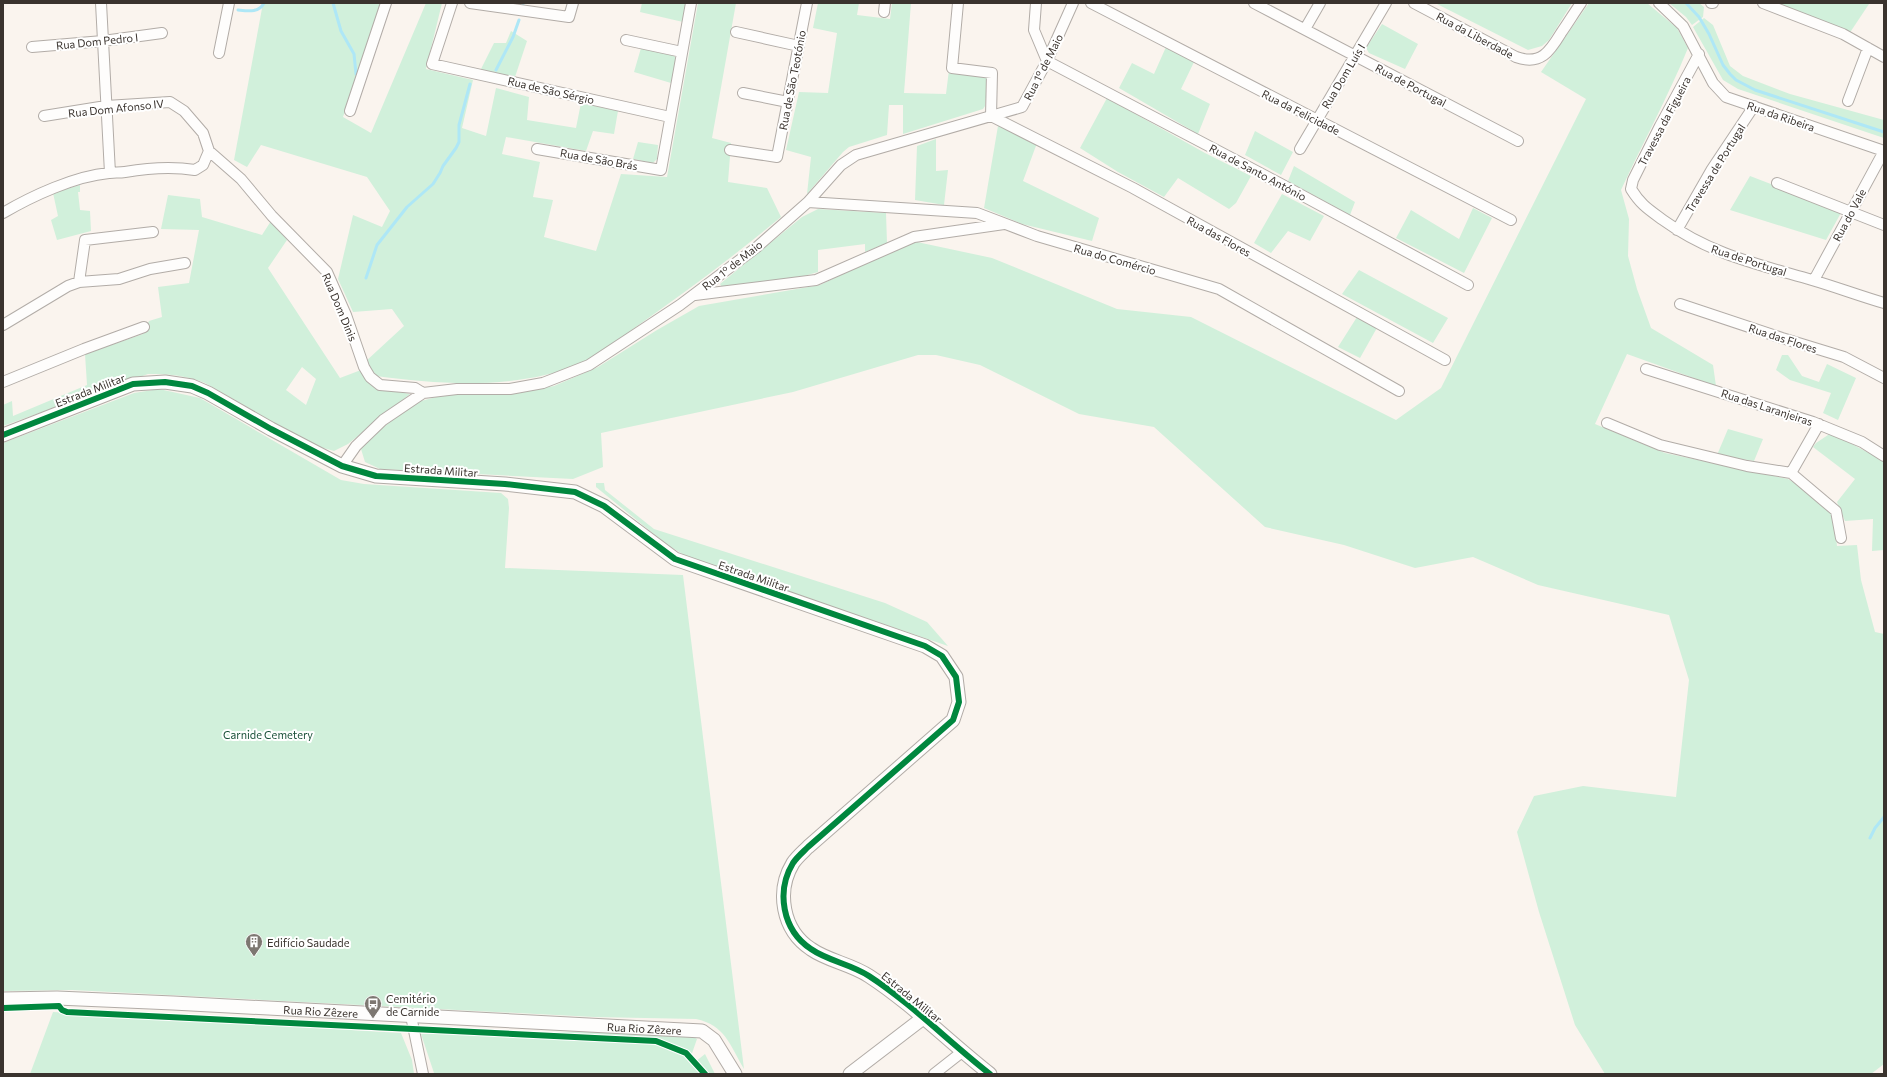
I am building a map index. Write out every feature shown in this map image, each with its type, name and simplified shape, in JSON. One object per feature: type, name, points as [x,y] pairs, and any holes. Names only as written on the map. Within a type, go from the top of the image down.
[{"type":"street","points":[[101,3],[110,173]]},
{"type":"street","points":[[219,52],[229,3]]},
{"type":"street","points":[[350,111],[386,3]]},
{"type":"street","name":"Rua de São Sérgio","points":[[452,3],[432,64],[670,117]]},
{"type":"street","points":[[470,3],[569,17],[573,3]]},
{"type":"street","points":[[670,117],[691,3]]},
{"type":"street","name":"Rua de São Teotónio","points":[[730,150],[777,157],[807,3]]},
{"type":"street","points":[[958,3],[952,68],[992,73],[991,116]]},
{"type":"street","points":[[1036,3],[1034,30],[1047,61]]},
{"type":"street","name":"Rua 1º de Maio","points":[[342,466],[356,446],[383,420],[423,393],[457,389],[510,389],[543,383],[590,365],[695,294],[757,247],[808,202],[841,165],[856,155],[1022,107],[1047,61],[1073,3]]},
{"type":"street","name":"Rua da Felicidade","points":[[1091,3],[1511,220]]},
{"type":"street","name":"Rua de Portugal","points":[[1254,3],[1518,141]]},
{"type":"street","points":[[1304,30],[1320,3]]},
{"type":"street","name":"Rua Dom Luís I","points":[[1300,149],[1386,3]]},
{"type":"street","name":"Rua da Liberdade","points":[[1414,3],[1516,57],[1526,60],[1536,59],[1547,53],[1580,3]]},
{"type":"street","points":[[1659,3],[1684,26],[1699,54]]},
{"type":"street","points":[[1763,3],[1843,34],[1884,57]]},
{"type":"street","points":[[736,32],[799,46]]},
{"type":"street","name":"Rua Dom Pedro I","points":[[32,47],[162,34]]},
{"type":"street","points":[[626,40],[682,52]]},
{"type":"street","points":[[1848,101],[1868,48]]},
{"type":"street","name":"Rua da Ribeira","points":[[1699,54],[1713,83],[1726,97],[1884,151]]},
{"type":"street","name":"Travessa da Figueira","points":[[1631,189],[1633,180],[1660,126],[1699,54]]},
{"type":"street","name":"Rua de Santo António","points":[[1047,61],[1468,285]]},
{"type":"street","points":[[743,93],[788,102]]},
{"type":"street","name":"Rua Dom Afonso IV","points":[[44,116],[106,106],[170,102],[184,111],[203,133],[209,151]]},
{"type":"street","name":"Travessa de Portugal","points":[[1676,230],[1712,169],[1754,106]]},
{"type":"street","name":"Rua das Flores","points":[[991,116],[1132,188],[1445,360]]},
{"type":"street","name":"Rua de São Brás","points":[[537,149],[661,170],[670,117]]},
{"type":"street","points":[[3,212],[32,196],[83,179],[110,173],[153,168],[180,167],[195,170],[202,165],[209,151]]},
{"type":"street","name":"Rua Dom Dinis","points":[[209,151],[241,179],[277,222],[327,272],[346,315],[364,367],[370,378],[380,385],[415,388],[423,393]]},
{"type":"street","name":"Rua do Vale","points":[[1814,280],[1884,151]]},
{"type":"street","points":[[1777,183],[1884,225]]},
{"type":"street","name":"Rua de Portugal","points":[[1631,189],[1639,202],[1676,230],[1702,245],[1728,256],[1814,280],[1884,304]]},
{"type":"street","name":"Rua do Comércio","points":[[808,202],[977,213],[1037,236],[1219,288],[1399,391]]},
{"type":"street","points":[[695,294],[816,280],[914,237],[1004,224]]},
{"type":"street","points":[[79,282],[85,240],[153,232]]},
{"type":"street","points":[[3,325],[68,286],[79,282],[119,279],[150,269],[185,263]]},
{"type":"street","name":"Rua das Flores","points":[[1680,304],[1844,357],[1884,378]]},
{"type":"street","points":[[3,382],[84,349],[144,327]]},
{"type":"street","name":"Rua das Laranjeiras","points":[[1646,369],[1819,424],[1862,442],[1884,456]]},
{"type":"street","name":"Estrada Militar","points":[[3,434],[133,384],[165,382],[185,385],[208,393],[271,429],[342,466],[376,476],[505,484],[576,492],[604,506],[674,559],[925,646],[942,656],[956,677],[959,702],[953,720],[808,847],[794,862],[785,882],[784,907],[787,920],[795,934],[811,949],[868,975],[923,1018],[990,1074]]},
{"type":"street","points":[[1607,423],[1660,445],[1747,466],[1791,473],[1836,511],[1841,538]]},
{"type":"street","points":[[1791,473],[1819,424]]},
{"type":"street","name":"Rua Rio Zêzere","points":[[3,999],[57,998],[702,1031],[714,1040],[735,1074]]},
{"type":"street","points":[[411,1016],[422,1074]]},
{"type":"street","points":[[850,1074],[923,1018]]},
{"type":"street","points":[[934,1074],[962,1052]]},
{"type":"green space","points":[[263,3],[382,3],[343,117],[371,133],[426,3],[442,3],[426,69],[473,80],[462,128],[486,136],[496,88],[529,97],[527,120],[576,128],[581,103],[618,111],[614,134],[593,131],[586,151],[506,137],[502,154],[540,162],[533,197],[553,200],[544,237],[596,251],[621,174],[667,177],[698,3],[736,3],[712,138],[731,143],[728,182],[767,188],[781,217],[690,288],[602,352],[583,363],[558,372],[532,378],[480,383],[428,382],[376,376],[365,362],[404,326],[392,309],[353,312],[338,279],[353,215],[382,227],[390,211],[367,177],[261,145],[247,167],[234,160]]},
{"type":"green space","points":[[642,3],[687,3],[683,22],[640,12]]},
{"type":"green space","points":[[818,3],[859,3],[857,15],[890,19],[892,3],[911,3],[904,93],[946,94],[949,70],[984,75],[988,80],[985,106],[983,109],[903,134],[903,105],[889,105],[887,135],[849,147],[807,194],[811,157],[786,150],[799,92],[828,93],[837,33],[813,28]]},
{"type":"green space","points":[[1435,3],[1572,3],[1549,40],[1542,46],[1528,50]]},
{"type":"green space","points":[[1589,3],[1647,3],[1677,28],[1688,48],[1621,190],[1629,219],[1628,256],[1637,289],[1651,328],[1713,365],[1716,386],[1627,354],[1595,424],[1665,453],[1788,479],[1807,491],[1834,514],[1837,546],[1857,545],[1861,580],[1875,632],[1884,634],[1884,1064],[1871,1074],[1605,1074],[1575,1025],[1539,912],[1517,832],[1534,796],[1583,786],[1676,797],[1689,680],[1669,615],[1538,585],[1473,557],[1415,568],[1344,545],[1265,527],[1154,427],[1079,414],[980,365],[936,355],[918,355],[793,392],[601,433],[603,467],[573,479],[380,469],[365,462],[361,449],[367,440],[395,418],[421,401],[456,394],[513,394],[554,386],[598,367],[699,306],[820,285],[887,253],[917,242],[992,258],[1117,309],[1191,317],[1396,420],[1441,388],[1586,99],[1541,72]]},
{"type":"green space","points":[[1669,3],[1699,3],[1704,7],[1703,17],[1692,25],[1686,17]]},
{"type":"green space","points":[[1775,3],[1867,3],[1869,4],[1849,34]]},
{"type":"green space","points":[[1704,18],[1713,25],[1730,66],[1743,76],[1790,94],[1884,120],[1884,138],[1738,89],[1723,80],[1693,27]]},
{"type":"green space","points":[[1382,24],[1418,44],[1405,69],[1369,53],[1366,48]]},
{"type":"green space","points":[[511,31],[527,41],[515,77],[480,71],[494,43],[506,43]]},
{"type":"green space","points":[[1166,47],[1194,62],[1181,89],[1210,104],[1198,134],[1119,88],[1132,63],[1154,74]]},
{"type":"green space","points":[[641,48],[673,55],[676,58],[671,83],[634,72]]},
{"type":"green space","points":[[1107,98],[1205,153],[1251,176],[1236,203],[1229,209],[1178,178],[1164,197],[1118,172],[1080,148]]},
{"type":"green space","points":[[998,126],[1037,143],[1023,181],[1099,218],[1092,241],[1022,224],[984,208]]},
{"type":"green space","points":[[1255,131],[1293,152],[1281,175],[1245,155]]},
{"type":"green space","points":[[936,139],[936,171],[948,170],[944,205],[915,200],[917,146]]},
{"type":"green space","points":[[638,142],[658,145],[657,159],[653,163],[633,159]]},
{"type":"green space","points":[[1294,166],[1355,202],[1350,215],[1288,181]]},
{"type":"green space","points":[[1750,176],[1842,211],[1826,240],[1730,210]]},
{"type":"green space","points":[[80,185],[80,192],[78,192],[80,210],[90,211],[91,231],[57,240],[51,220],[58,216],[53,193]]},
{"type":"green space","points":[[1282,194],[1324,216],[1310,241],[1288,231],[1271,253],[1254,243]]},
{"type":"green space","points":[[168,195],[200,199],[202,217],[262,235],[271,221],[287,240],[268,268],[340,378],[361,370],[382,389],[410,394],[348,444],[334,451],[313,445],[205,383],[190,378],[170,375],[148,374],[3,426],[3,405],[12,401],[13,416],[87,385],[85,354],[143,334],[149,321],[162,317],[158,287],[189,283],[199,230],[161,229]],"holes":[[[302,367],[316,379],[306,405],[286,390]]]},
{"type":"green space","points":[[1473,208],[1492,218],[1464,273],[1396,238],[1411,210],[1459,239]]},
{"type":"green space","points":[[818,209],[886,213],[887,243],[865,252],[865,244],[818,250],[818,272],[804,276],[723,289],[720,284],[802,217]]},
{"type":"green space","points":[[1359,270],[1448,318],[1433,343],[1342,294]]},
{"type":"green space","points":[[1357,317],[1378,326],[1360,358],[1338,347]]},
{"type":"green space","points":[[1782,355],[1788,355],[1802,376],[1819,382],[1827,364],[1856,378],[1838,420],[1823,413],[1831,393],[1790,380],[1776,370]]},
{"type":"green space","name":"Carnide Cemetery","points":[[159,389],[200,398],[341,480],[364,484],[501,493],[508,499],[509,508],[505,568],[683,575],[744,1069],[726,1037],[714,1026],[696,1019],[594,1017],[72,990],[3,991],[3,443],[134,393]]},
{"type":"green space","points":[[1728,429],[1763,439],[1754,461],[1717,455]]},
{"type":"green space","points":[[1831,433],[1884,461],[1884,550],[1872,551],[1873,519],[1845,521],[1837,502],[1855,479],[1813,447],[1816,443]]},
{"type":"green space","points":[[596,483],[604,483],[605,490],[654,529],[885,603],[927,622],[948,646],[689,558],[666,544],[596,487]]},
{"type":"green space","points":[[53,1012],[401,1033],[412,1060],[414,1074],[30,1074]]},
{"type":"green space","points":[[615,1031],[687,1034],[697,1039],[690,1059],[701,1074],[431,1074],[434,1073],[421,1034]]},
{"type":"green space","points":[[705,1054],[715,1074],[705,1074],[695,1062]]},
{"type":"waterway","points":[[238,10],[256,10],[264,3]]},
{"type":"waterway","points":[[333,3],[341,31],[354,54],[356,74]]},
{"type":"waterway","points":[[1686,3],[1699,17],[1709,34],[1723,65],[1736,80],[1755,90],[1884,132]]},
{"type":"waterway","points":[[496,70],[513,37],[519,20]]},
{"type":"waterway","points":[[366,278],[377,245],[407,207],[433,184],[443,166],[456,148],[459,142],[459,125],[470,84]]},
{"type":"waterway","points":[[1870,838],[1875,828],[1884,817]]},
{"type":"cycle path","points":[[3,435],[133,384],[165,382],[192,386],[208,393],[271,429],[342,466],[376,476],[505,484],[575,492],[604,506],[675,559],[925,646],[942,656],[956,677],[959,702],[953,720],[796,859],[788,874],[785,886],[785,909],[788,921],[801,941],[825,957],[855,968],[885,987],[990,1074]]},
{"type":"cycle path","points":[[3,1008],[59,1006],[62,1010],[67,1012],[656,1041],[686,1053],[705,1074]]},
{"type":"place","name":"Edifício Saudade","points":[[254,957]]},
{"type":"place","name":"Cemitério de Carnide","points":[[373,1019]]}]
